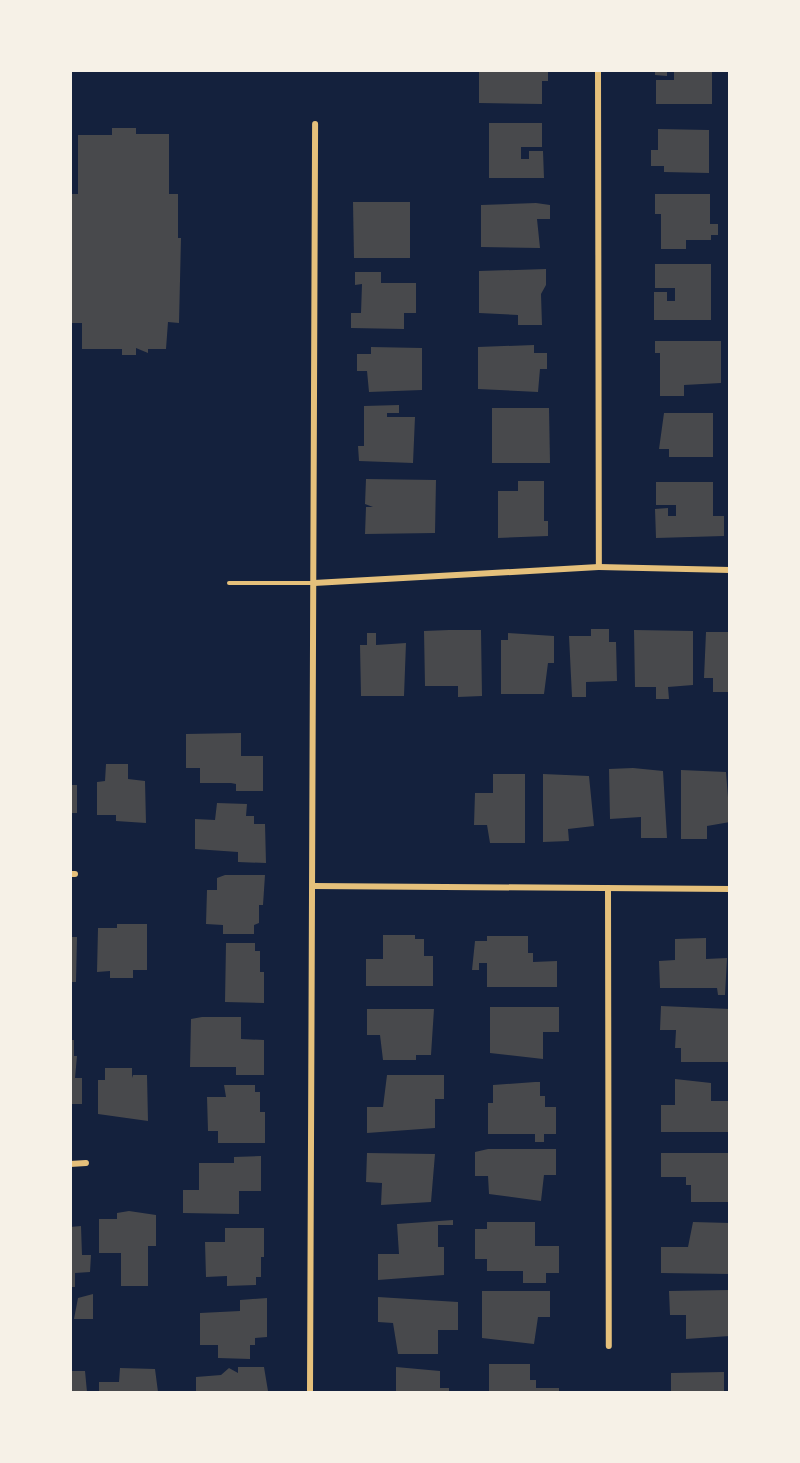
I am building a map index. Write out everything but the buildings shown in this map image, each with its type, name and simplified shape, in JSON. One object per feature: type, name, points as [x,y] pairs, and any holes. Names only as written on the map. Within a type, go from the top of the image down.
[{"type":"street","points":[[597,70],[599,567]]},
{"type":"street","points":[[310,1392],[315,124]]},
{"type":"street","points":[[314,582],[599,567],[729,570]]},
{"type":"street","points":[[313,886],[729,889]]},
{"type":"street","points":[[608,888],[609,1346]]},
{"type":"street","points":[[70,1164],[86,1163]]},
{"type":"lane","points":[[229,583],[314,582]]}]
